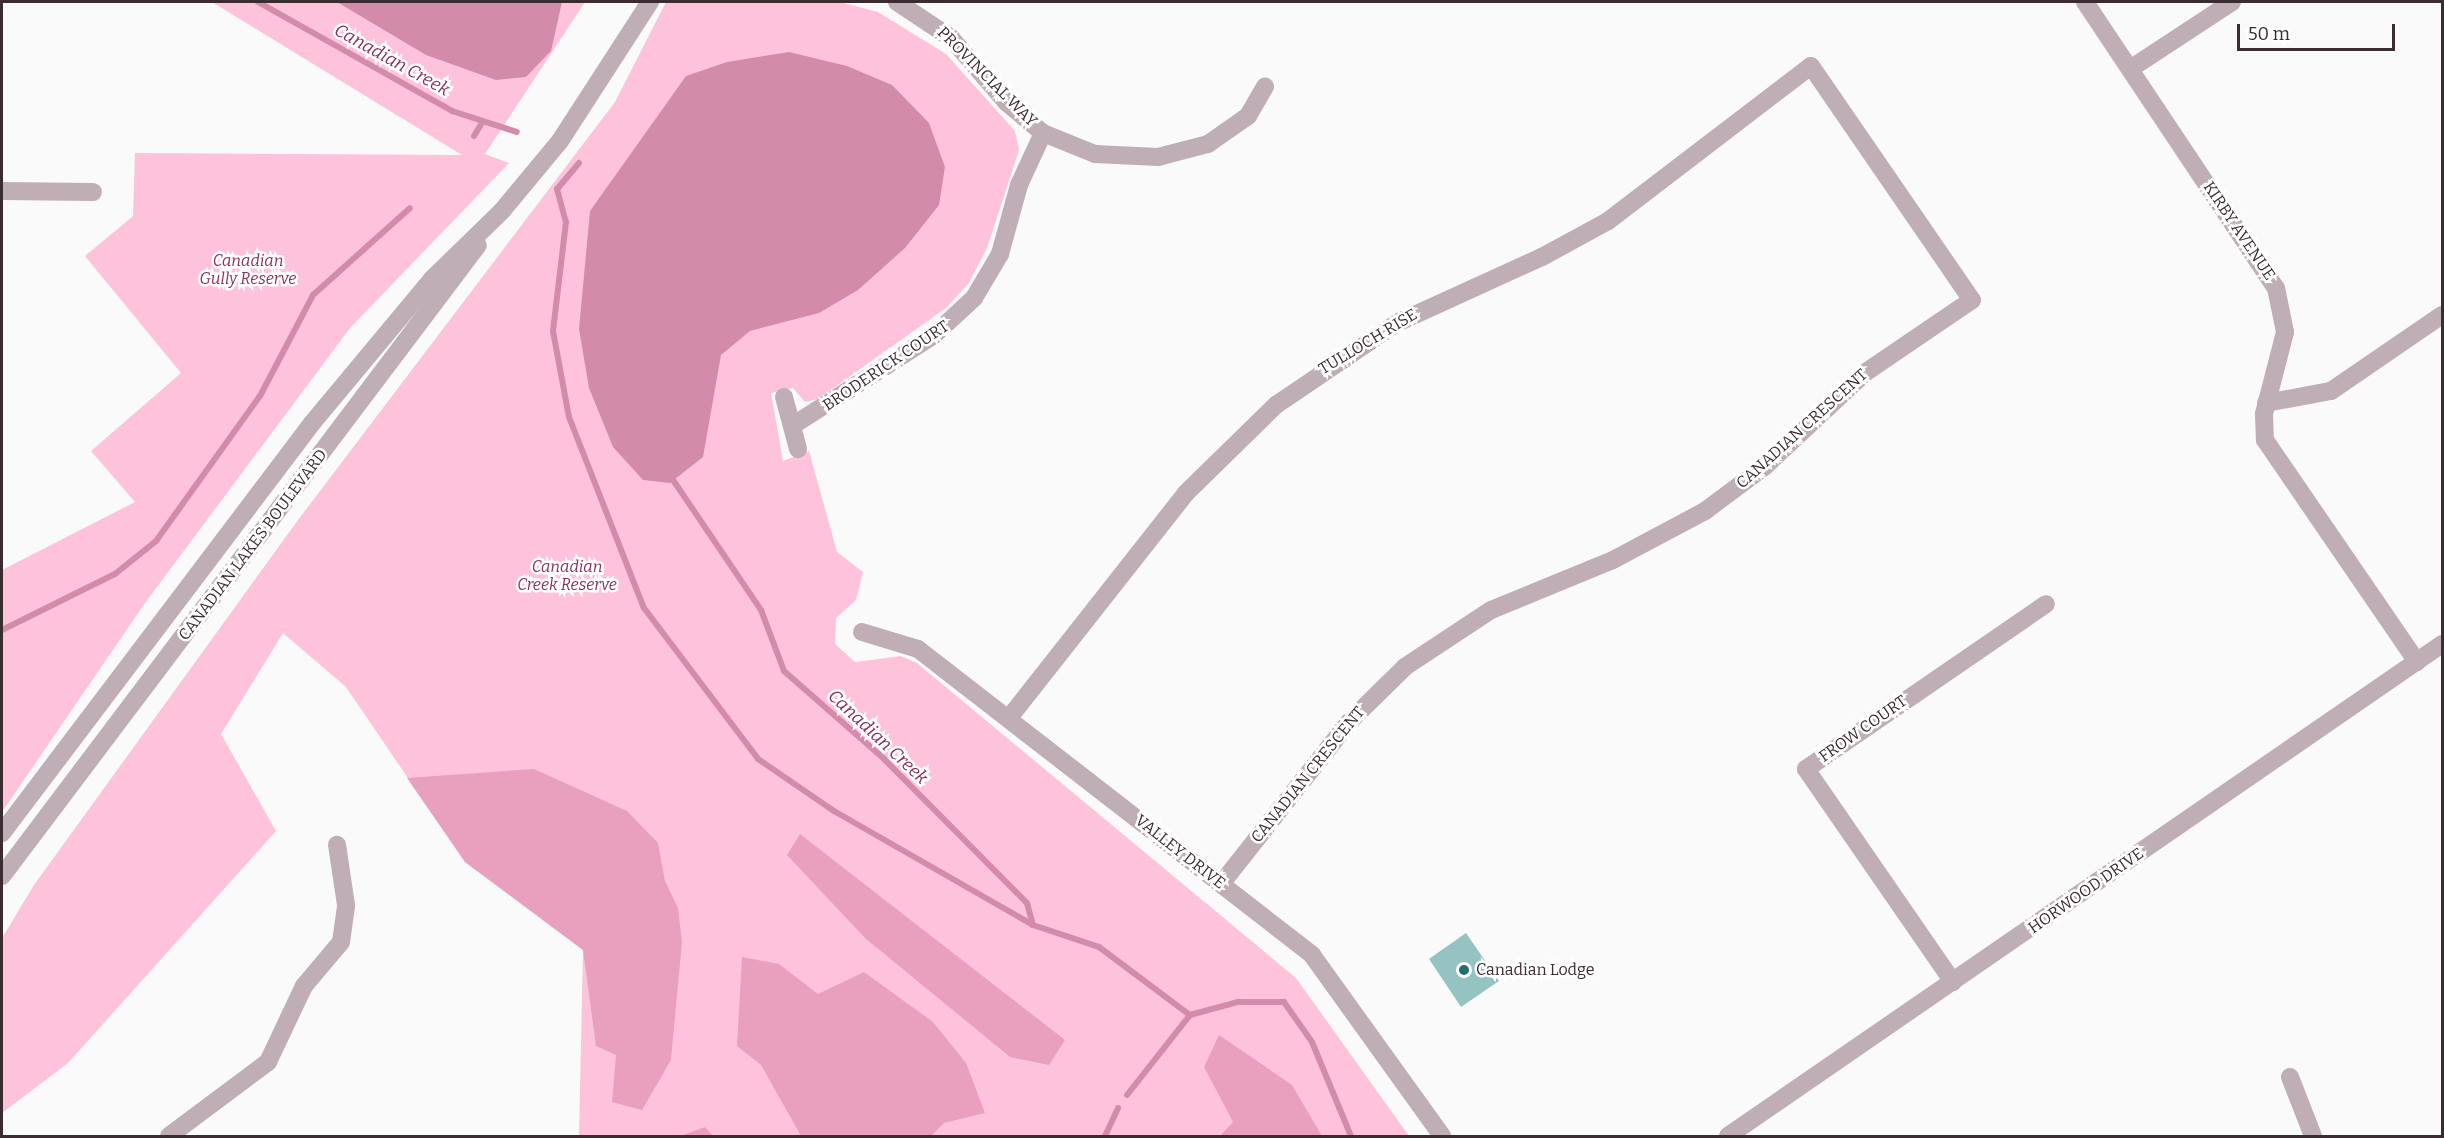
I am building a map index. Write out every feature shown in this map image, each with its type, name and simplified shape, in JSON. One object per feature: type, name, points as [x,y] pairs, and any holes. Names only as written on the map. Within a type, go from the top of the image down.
[{"type":"street","name":"CANADIAN LAKES BOULEVARD","points":[[617,52],[635,2]]},
{"type":"street","name":"CANADIAN LAKES BOULEVARD","points":[[2,876],[439,303],[501,212],[560,141],[650,2]]},
{"type":"street","name":"PROVINCIAL WAY","points":[[897,2],[951,38],[1011,107],[1043,133],[1107,156],[1170,156],[1232,130],[1256,107],[1265,86]]},
{"type":"street","name":"KIRBY AVENUE","points":[[2085,2],[2276,288],[2284,343],[2266,403],[2263,429],[2271,451],[2417,662]]},
{"type":"street","points":[[2130,69],[2232,2]]},
{"type":"street","name":"TULLOCH RISE","points":[[1009,718],[1186,493],[1276,405],[1397,323],[1601,225],[1811,66]]},
{"type":"street","name":"CANADIAN CRESCENT","points":[[1221,884],[1348,723],[1406,668],[1491,610],[1630,552],[1705,511],[1764,467],[1866,372],[1972,300],[1811,66]]},
{"type":"street","name":"BRODERICK COURT","points":[[792,426],[933,336],[974,298],[1000,254],[1019,185],[1043,133]]},
{"type":"street","points":[[2,191],[93,192]]},
{"type":"street","name":"CANADIAN LAKES BOULEVARD","points":[[2,832],[313,422],[432,279],[501,212]]},
{"type":"street","points":[[2266,403],[2331,391],[2442,315]]},
{"type":"street","points":[[784,397],[798,449]]},
{"type":"street","name":"FROW COURT","points":[[1953,982],[1806,769],[2046,604]]},
{"type":"street","name":"VALLEY DRIVE","points":[[862,632],[912,645],[1221,884],[1329,973],[1442,1137]]},
{"type":"street","name":"HORWOOD DRIVE","points":[[1728,1137],[2442,644]]},
{"type":"street","points":[[169,1137],[268,1062],[300,993],[341,942],[347,915],[337,844]]},
{"type":"street","points":[[2290,1077],[2313,1137]]},
{"type":"green space","name":"Canadian Gully Reserve","points":[[212,2],[585,2],[485,154],[509,163],[350,328],[145,603],[2,812],[2,570],[135,502],[91,451],[181,373],[85,256],[133,216],[135,153],[462,155]]},
{"type":"green space","name":"Canadian Creek Reserve","points":[[666,2],[840,2],[878,12],[946,54],[1015,131],[1019,150],[987,248],[969,283],[946,308],[818,399],[805,402],[793,388],[771,393],[783,461],[809,451],[837,552],[863,572],[856,600],[836,618],[835,644],[855,662],[901,656],[917,663],[1296,978],[1409,1136],[579,1136],[583,950],[465,862],[346,687],[283,633],[221,734],[276,831],[68,1063],[2,1113],[2,938],[34,885],[298,520],[615,102]]},
{"type":"shaded area","points":[[337,2],[562,2],[551,51],[526,77],[496,80],[426,55]]},
{"type":"shaded area","points":[[789,52],[847,66],[892,85],[929,123],[945,167],[939,205],[905,248],[858,290],[819,313],[750,331],[721,355],[703,457],[670,483],[643,480],[613,447],[589,388],[579,329],[590,211],[686,76],[727,62]]},
{"type":"shaded area","points":[[534,769],[627,811],[658,843],[665,881],[678,908],[682,942],[671,1060],[642,1110],[612,1102],[616,1055],[596,1046],[583,950],[465,862],[407,778]]},
{"type":"shaded area","points":[[800,834],[1065,1040],[1049,1065],[1010,1057],[865,938],[787,855]]},
{"type":"shaded area","points":[[742,957],[779,964],[818,994],[864,972],[933,1022],[966,1063],[985,1113],[944,1123],[931,1136],[801,1136],[761,1065],[737,1046]]},
{"type":"shaded area","points":[[1219,1035],[1292,1085],[1322,1136],[1220,1136],[1233,1122],[1204,1067]]},
{"type":"shaded area","points":[[705,1127],[713,1136],[680,1136]]},
{"type":"building","name":"Canadian Lodge","points":[[1466,933],[1499,981],[1461,1007],[1429,959]]},
{"type":"waterway","name":"Canadian Creek","points":[[258,2],[452,111],[517,132]]},
{"type":"waterway","points":[[474,136],[483,121]]},
{"type":"waterway","points":[[579,163],[557,189],[566,222],[553,331],[569,417],[644,608],[758,759],[834,811],[1033,925]]},
{"type":"waterway","points":[[2,630],[115,574],[156,541],[260,396],[313,295],[410,208]]},
{"type":"waterway","name":"Canadian Creek","points":[[671,477],[761,610],[784,671],[884,759],[1027,903],[1033,925],[1099,947],[1190,1015],[1238,1002],[1284,1002],[1312,1042],[1351,1136]]},
{"type":"waterway","points":[[1127,1095],[1190,1015]]},
{"type":"waterway","points":[[1105,1136],[1118,1108]]},
{"type":"place","name":"Canadian Lodge","points":[[1464,970]]}]
